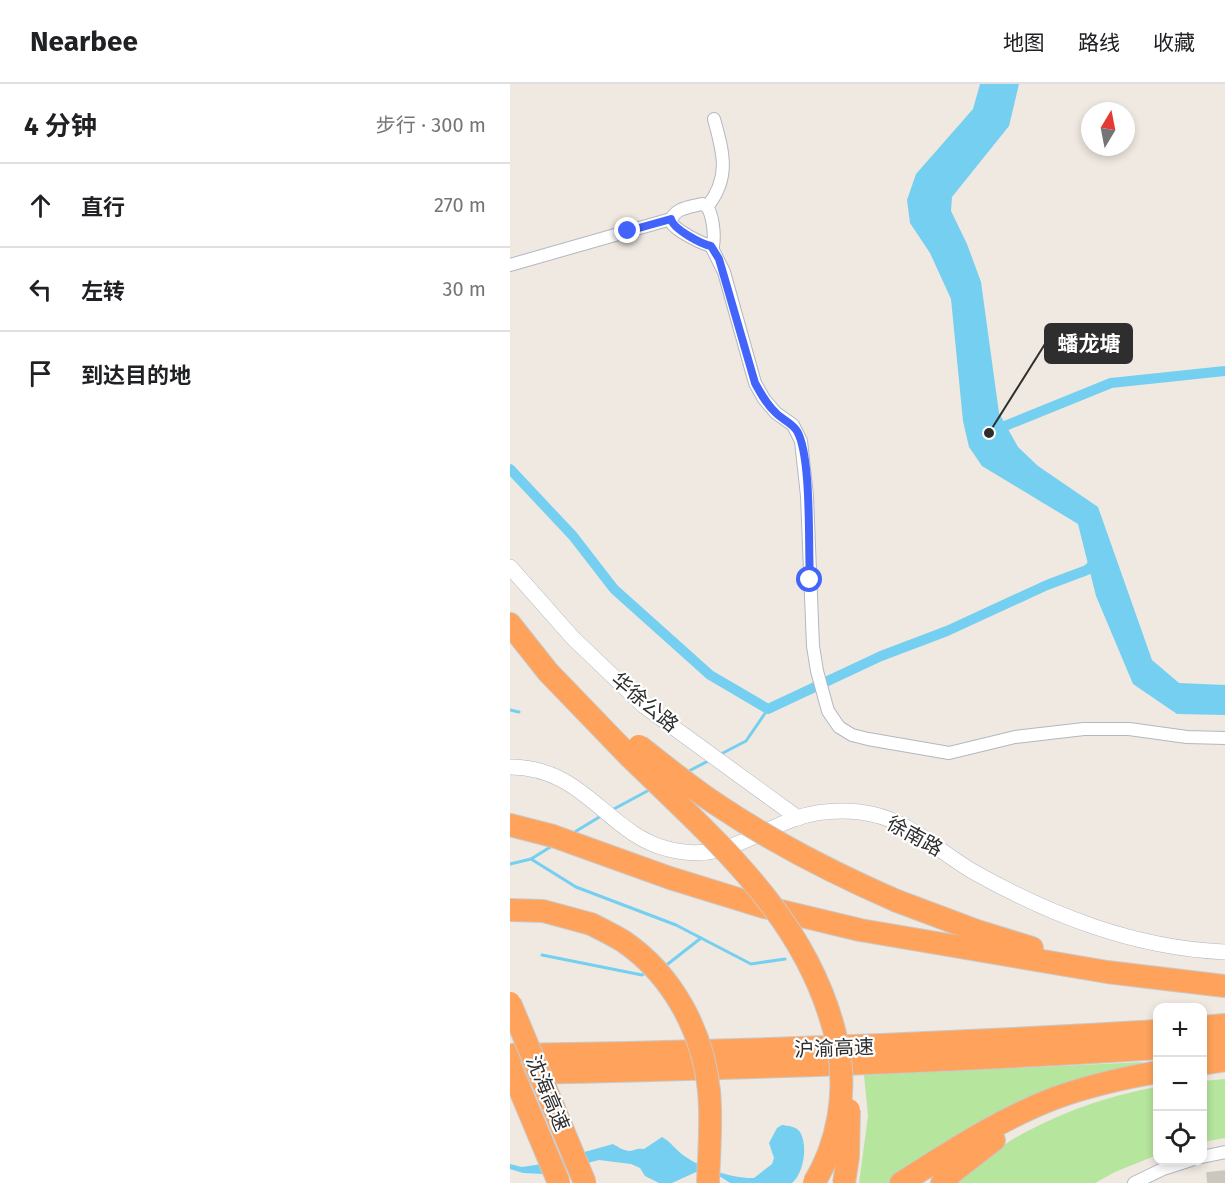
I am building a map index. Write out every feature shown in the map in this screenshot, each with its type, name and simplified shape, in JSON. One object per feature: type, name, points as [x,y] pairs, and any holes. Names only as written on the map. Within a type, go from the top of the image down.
[{"type":"highway","points":[[511,625],[548,672],[634,751],[761,891],[784,922],[813,970],[833,1021],[844,1058],[850,1132],[844,1183]]},
{"type":"highway","points":[[634,751],[718,806],[804,857],[897,901],[937,917],[1027,946],[1108,966],[1225,986]]},
{"type":"highway","points":[[519,827],[764,907],[860,930],[1107,972],[1225,986]]},
{"type":"highway","points":[[510,910],[543,911],[591,924],[623,941],[653,965],[676,994],[694,1028],[709,1091],[708,1183]]},
{"type":"highway","name":"沈海高速","points":[[510,1004],[585,1183]]},
{"type":"highway","points":[[814,1183],[823,1168],[836,1130],[840,1108],[842,1087],[840,1058],[833,1021]]},
{"type":"highway","points":[[1207,1027],[1225,1026]]},
{"type":"highway","name":"沪渝高速","points":[[510,1055],[759,1051],[998,1041],[1153,1030]]},
{"type":"highway","points":[[1207,1046],[1225,1044]]},
{"type":"highway","name":"沪渝高速","points":[[510,1073],[783,1067],[998,1058],[1153,1048]]},
{"type":"highway","points":[[1207,1063],[1225,1060]]},
{"type":"highway","name":"沈海高速","points":[[510,1066],[559,1183]]},
{"type":"highway","points":[[901,1183],[973,1138],[1026,1110],[1073,1092],[1153,1073]]},
{"type":"highway","points":[[942,1183],[979,1151],[1012,1128],[1056,1103],[1113,1081]]},
{"type":"street","points":[[711,246],[714,245],[714,240],[707,207],[719,190],[723,165],[722,149],[714,118]]},
{"type":"street","points":[[510,265],[671,219],[677,211],[702,204],[707,207]]},
{"type":"street","points":[[671,219],[676,229],[711,246],[724,272],[755,383],[764,399],[776,413],[793,425],[801,441],[806,473],[813,646],[824,699],[834,722],[845,731],[868,739],[941,753],[956,752],[1015,736],[1084,729],[1129,729],[1195,738],[1225,738]]},
{"type":"street","name":"华徐公路","points":[[510,567],[573,638],[644,706],[798,818]]},
{"type":"street","name":"徐南路","points":[[510,767],[551,774],[593,800],[633,833],[658,846],[684,852],[702,853],[736,846],[814,813],[838,811],[886,818],[928,840],[968,868],[1004,889],[1059,915],[1109,932],[1157,944],[1225,952]]},
{"type":"street","points":[[1207,1156],[1225,1152]]},
{"type":"street","points":[[1134,1183],[1177,1165]]},
{"type":"green space","points":[[1144,1062],[1077,1086],[892,1183],[859,1183],[868,1116],[864,1075]]},
{"type":"green space","points":[[1225,1079],[1225,1138],[1207,1141],[1207,1111],[1207,1081]]},
{"type":"green space","points":[[1153,1088],[1153,1157],[1095,1183],[955,1183],[1003,1146],[1044,1123],[1101,1101]]},
{"type":"water","points":[[980,84],[1019,84],[1009,126],[952,197],[951,211],[967,244],[981,282],[999,413],[1018,447],[1038,466],[1098,507],[1152,660],[1179,683],[1225,685],[1225,715],[1177,714],[1133,684],[1096,596],[1078,524],[982,466],[969,447],[963,421],[951,299],[930,253],[910,223],[907,200],[916,174],[973,109]]},
{"type":"water","points":[[782,1125],[798,1130],[804,1144],[802,1166],[792,1183],[730,1183],[721,1177],[696,1172],[672,1183],[659,1183],[645,1176],[640,1168],[631,1164],[599,1160],[544,1174],[523,1173],[510,1169],[510,1164],[522,1167],[542,1164],[613,1144],[628,1151],[644,1149],[662,1137],[683,1155],[698,1164],[727,1175],[754,1178],[772,1164],[774,1158],[769,1143],[777,1128]]},
{"type":"building","points":[[1225,1171],[1225,1183],[1208,1183],[1207,1173]]},
{"type":"waterway","points":[[995,430],[1111,383],[1225,371]]},
{"type":"waterway","points":[[510,469],[573,536],[614,589],[710,675],[768,709],[881,656],[947,631],[1047,585],[1087,570],[1098,560]]},
{"type":"waterway","points":[[721,754],[746,741],[768,709]]},
{"type":"waterway","points":[[510,710],[519,712]]},
{"type":"waterway","points":[[687,772],[710,760]]},
{"type":"waterway","points":[[612,810],[651,789]]},
{"type":"waterway","points":[[573,833],[601,816]]},
{"type":"waterway","points":[[510,864],[531,859],[552,846]]},
{"type":"waterway","points":[[531,859],[576,887],[676,925],[751,964],[785,959]]},
{"type":"waterway","points":[[664,967],[701,938]]},
{"type":"waterway","points":[[542,955],[642,975],[646,973]]},
{"type":"place","name":"蟠龙塘","points":[[989,433]]},
{"type":"route","points":[[628,231],[671,219],[676,229],[711,246],[719,259],[755,383],[764,399],[776,413],[793,425],[801,441],[807,496],[810,580]]}]
